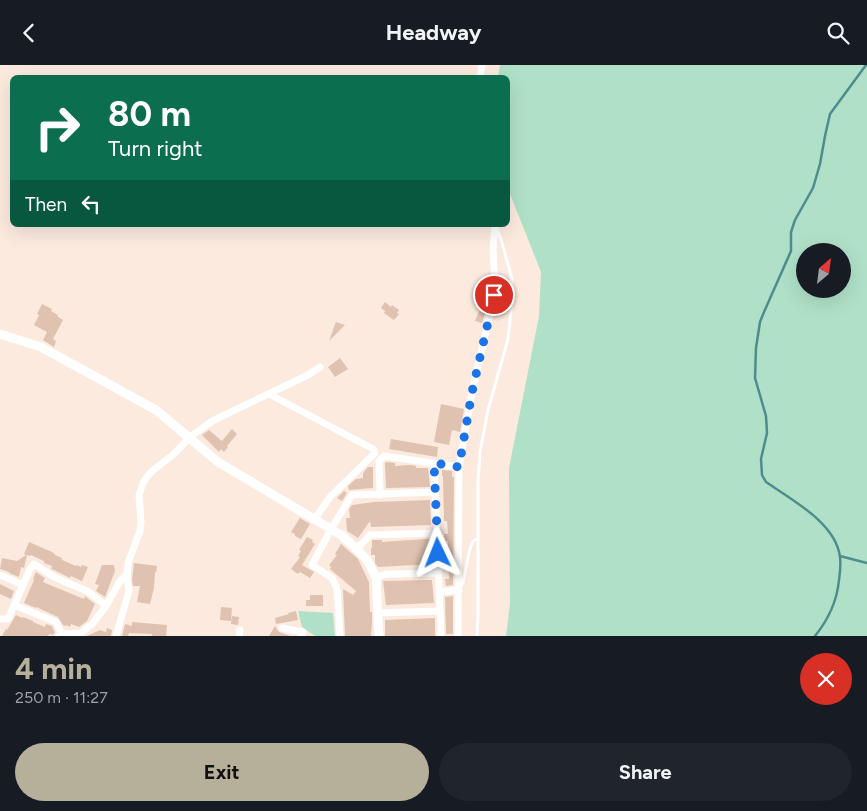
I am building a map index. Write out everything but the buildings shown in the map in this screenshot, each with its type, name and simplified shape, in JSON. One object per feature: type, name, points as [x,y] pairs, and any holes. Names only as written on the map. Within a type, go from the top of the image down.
[{"type":"street","points":[[458,636],[459,467],[472,392],[495,285],[493,249],[495,227]]},
{"type":"street","points":[[0,335],[41,347],[156,411],[218,462],[340,535],[367,560],[376,577],[379,636]]},
{"type":"street","points":[[116,636],[129,591],[127,580],[128,563],[140,531],[139,495],[143,483],[152,471],[212,421],[308,375],[320,367]]},
{"type":"street","points":[[269,394],[373,449],[375,453],[459,467]]},
{"type":"street","points":[[314,519],[330,497],[375,453]]},
{"type":"street","points":[[380,495],[379,461],[384,456]]},
{"type":"street","points":[[434,463],[441,636]]},
{"type":"street","points":[[340,636],[337,589],[332,577],[312,565],[352,495],[435,492]]},
{"type":"street","points":[[357,549],[370,535],[437,533]]},
{"type":"street","points":[[0,619],[8,619],[34,564],[54,577],[89,592],[106,606]]},
{"type":"street","points":[[376,577],[387,574],[438,573]]},
{"type":"street","points":[[14,605],[56,621],[61,635],[82,633],[106,606],[120,581],[127,574]]},
{"type":"street","points":[[0,575],[23,585]]},
{"type":"street","points":[[439,592],[459,590]]},
{"type":"street","points":[[378,613],[440,611]]},
{"type":"street","points":[[282,628],[304,635]]},
{"type":"lane","points":[[477,636],[478,481],[480,452],[488,410],[508,339],[512,302],[512,279],[496,227]]},
{"type":"lane","points":[[459,590],[463,582],[470,549],[474,541],[478,539]]},
{"type":"green space","points":[[500,65],[867,65],[867,636],[506,636],[510,604],[509,468],[539,316],[541,272],[510,194],[510,75],[498,75]]},
{"type":"green space","points":[[298,611],[333,613],[335,636],[315,636],[302,627]]},
{"type":"waterway","points":[[815,636],[828,617],[834,603],[838,588],[840,557],[837,545],[822,523],[811,513],[766,482],[762,475],[761,459],[767,433],[766,416],[755,378],[756,348],[760,322],[791,251],[791,232],[795,220],[813,188],[830,114],[866,65]]},
{"type":"waterway","points":[[840,556],[867,563]]},
{"type":"route","points":[[438,553],[434,463],[459,467],[472,392],[494,295]]}]
